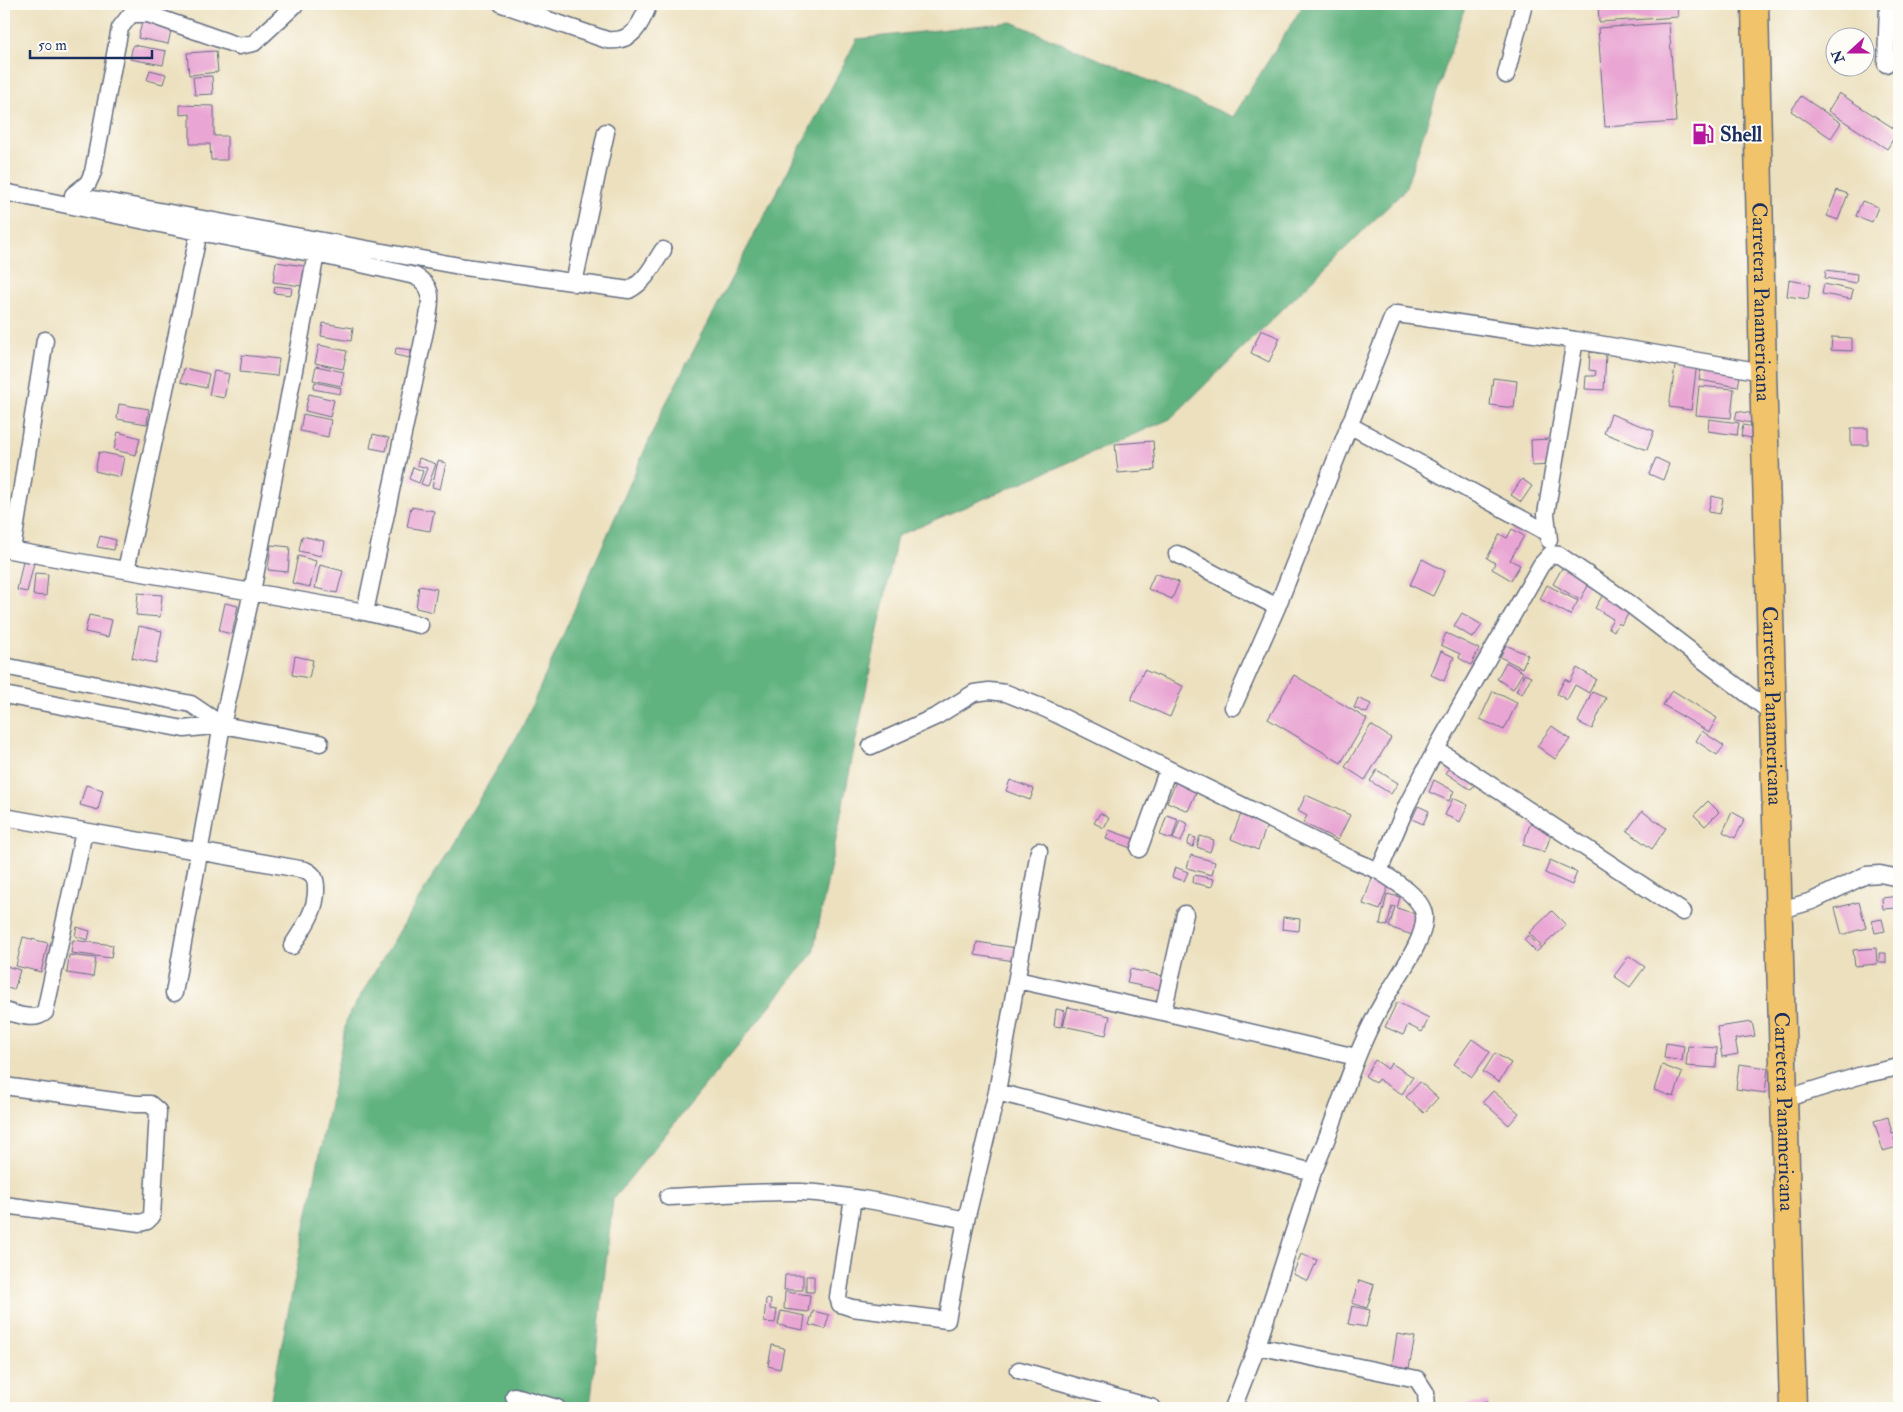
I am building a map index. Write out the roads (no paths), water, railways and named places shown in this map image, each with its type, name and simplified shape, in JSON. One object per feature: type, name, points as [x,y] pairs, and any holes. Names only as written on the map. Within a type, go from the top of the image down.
[{"type":"highway","name":"Carretera Panamericana","points":[[1755,4],[1772,713],[1793,1408]]},
{"type":"street","points":[[73,195],[88,183],[93,172],[120,28],[130,14],[148,14],[239,46],[254,43],[296,4]]},
{"type":"street","points":[[502,4],[607,40],[626,38],[642,23],[649,4]]},
{"type":"street","points":[[1506,75],[1524,4]]},
{"type":"street","points":[[1886,64],[1893,34],[1888,4]]},
{"type":"street","points":[[574,283],[606,132]]},
{"type":"street","points":[[4,180],[73,195],[465,267],[630,290],[638,285],[646,276],[663,250]]},
{"type":"street","points":[[4,192],[316,254],[415,276],[425,282],[430,291],[431,300],[428,317],[365,612]]},
{"type":"street","points":[[126,570],[199,232]]},
{"type":"street","points":[[174,993],[201,851],[222,725],[252,592],[316,254]]},
{"type":"street","points":[[1233,707],[1277,607],[1390,321],[1398,314],[1575,340],[1763,372]]},
{"type":"street","points":[[45,340],[8,549],[365,612],[420,625]]},
{"type":"street","points":[[1551,554],[1546,514],[1575,340]]},
{"type":"street","points":[[1349,425],[1548,533]]},
{"type":"street","points":[[1177,554],[1277,607]]},
{"type":"street","points":[[1551,554],[1559,555],[1619,596],[1772,713]]},
{"type":"street","points":[[1379,871],[1407,805],[1436,749],[1541,565],[1551,554]]},
{"type":"street","points":[[4,666],[191,704],[222,725]]},
{"type":"street","points":[[872,746],[938,716],[974,693],[989,691],[1006,693],[1046,709],[1379,871],[1411,893],[1419,904],[1424,914],[1423,924],[1408,963],[1380,1007],[1356,1057],[1324,1149],[1313,1172],[1257,1346],[1233,1408]]},
{"type":"street","points":[[4,695],[184,729],[222,725],[320,743]]},
{"type":"street","points":[[1436,749],[1683,912]]},
{"type":"street","points":[[1139,849],[1168,769]]},
{"type":"street","points":[[4,817],[311,872],[316,879],[316,897],[312,913],[292,946]]},
{"type":"street","points":[[4,1011],[30,1017],[39,1017],[45,1012],[84,832]]},
{"type":"street","points":[[853,1198],[838,1297],[840,1304],[946,1320],[966,1220],[997,1092],[1039,851]]},
{"type":"street","points":[[1778,911],[1812,901],[1866,875],[1880,874],[1899,878]]},
{"type":"street","points":[[1163,1012],[1185,914]]},
{"type":"street","points":[[1017,980],[1356,1057]]},
{"type":"street","points":[[1784,1099],[1862,1075],[1899,1067]]},
{"type":"street","points":[[4,1086],[136,1104],[150,1104],[158,1111],[152,1216],[147,1221],[140,1224],[4,1205]]},
{"type":"street","points":[[997,1092],[1313,1172]]},
{"type":"street","points":[[668,1197],[779,1192],[853,1198],[966,1220]]},
{"type":"street","points":[[1257,1346],[1417,1380],[1426,1393],[1427,1408]]},
{"type":"street","points":[[1019,1370],[1153,1408]]},
{"type":"street","points":[[514,1396],[557,1408]]},
{"type":"place","name":"Shell","points":[[1703,134]]}]
